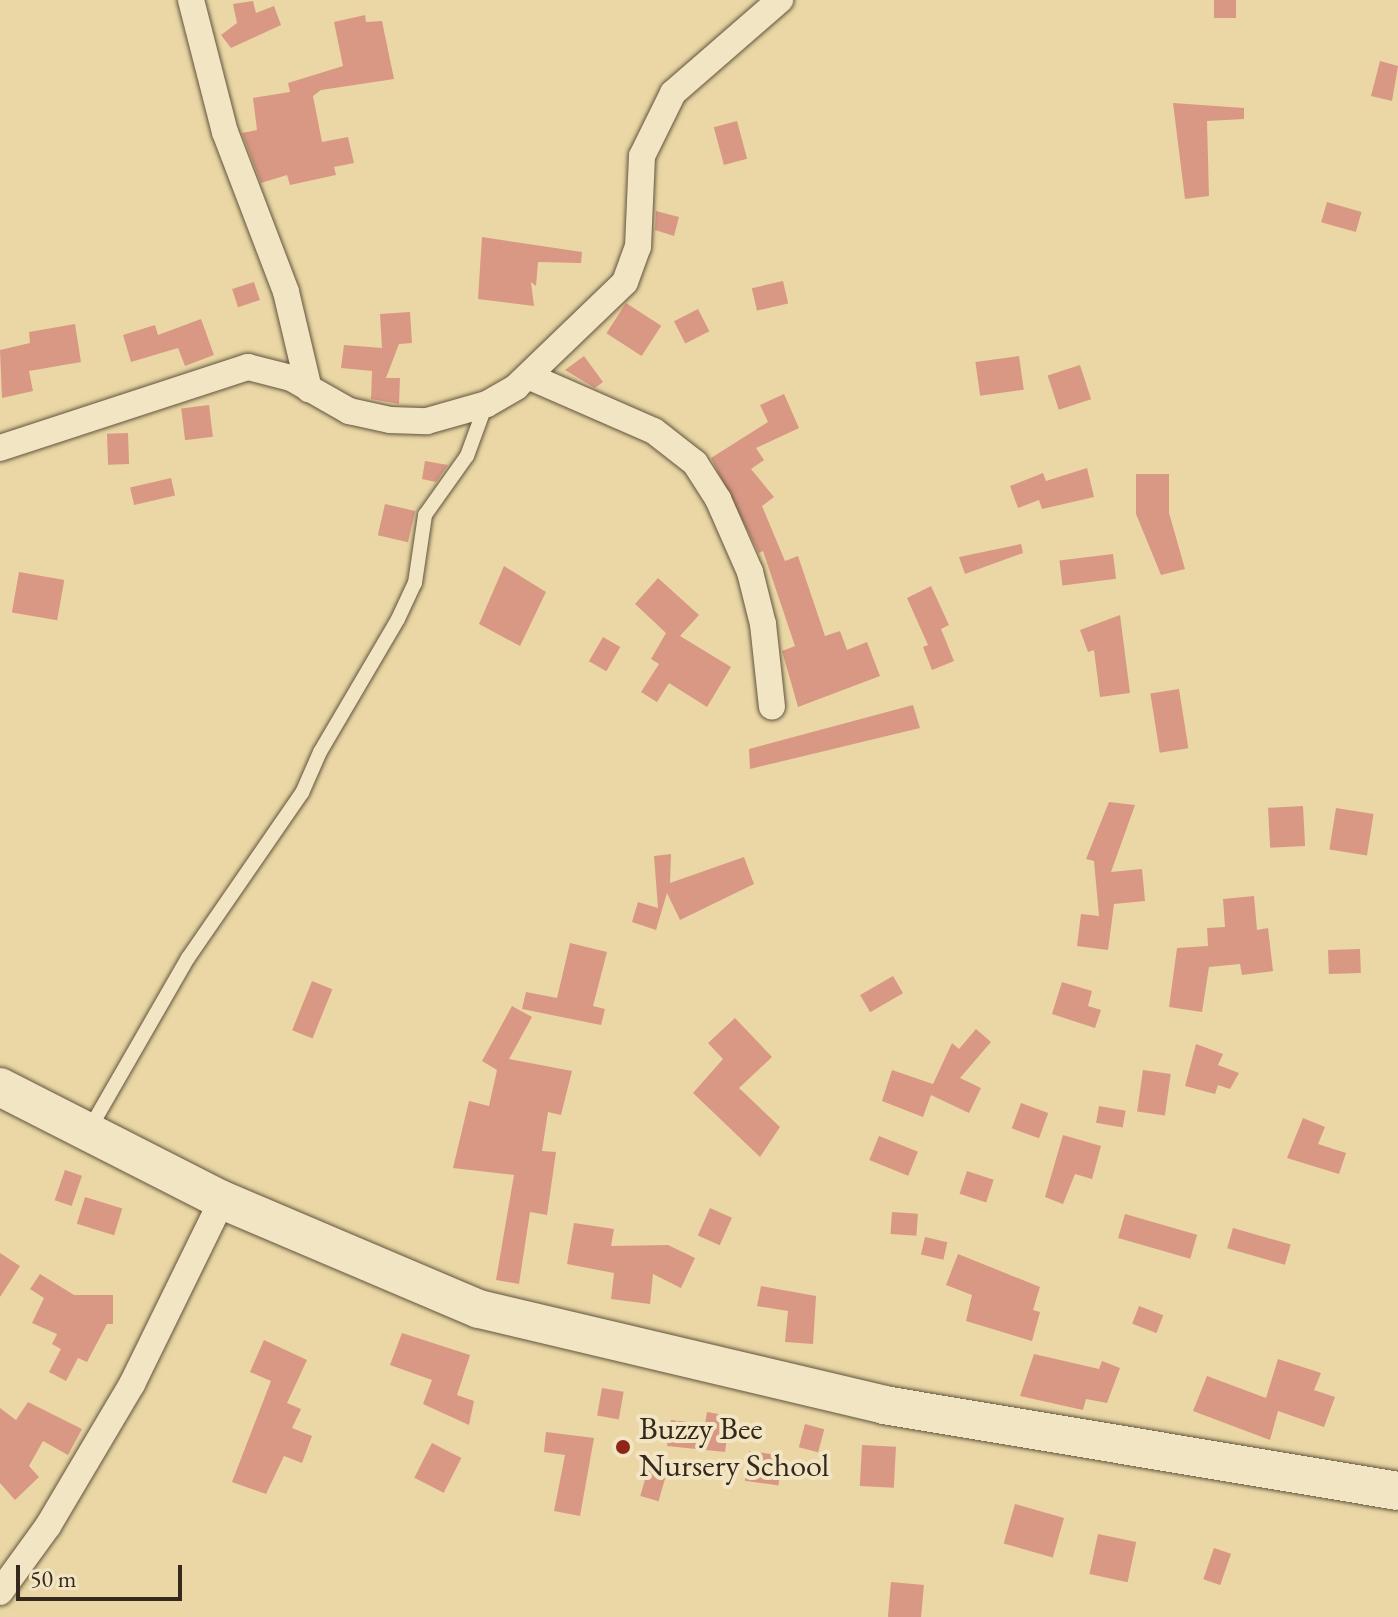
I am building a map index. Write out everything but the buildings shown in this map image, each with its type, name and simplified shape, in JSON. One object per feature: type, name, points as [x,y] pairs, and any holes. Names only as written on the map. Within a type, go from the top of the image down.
[{"type":"street","points":[[191,0],[225,132],[286,292],[309,389]]},
{"type":"street","points":[[0,448],[248,367],[268,369],[349,411],[390,420],[427,421],[487,404],[528,376],[625,282],[634,264],[642,156],[673,93],[780,0]]},
{"type":"street","points":[[528,376],[654,431],[695,463],[718,499],[750,572],[763,624],[772,707]]},
{"type":"street","points":[[0,1087],[222,1200],[479,1309],[884,1405],[1398,1491]]},
{"type":"street","points":[[0,1592],[48,1526],[132,1384],[222,1200]]},
{"type":"lane","points":[[88,1132],[188,958],[302,793],[320,752],[398,619],[415,583],[425,515],[467,456],[487,404]]},
{"type":"place","name":"Buzzy Bee Nursery School","points":[[623,1447]]}]
